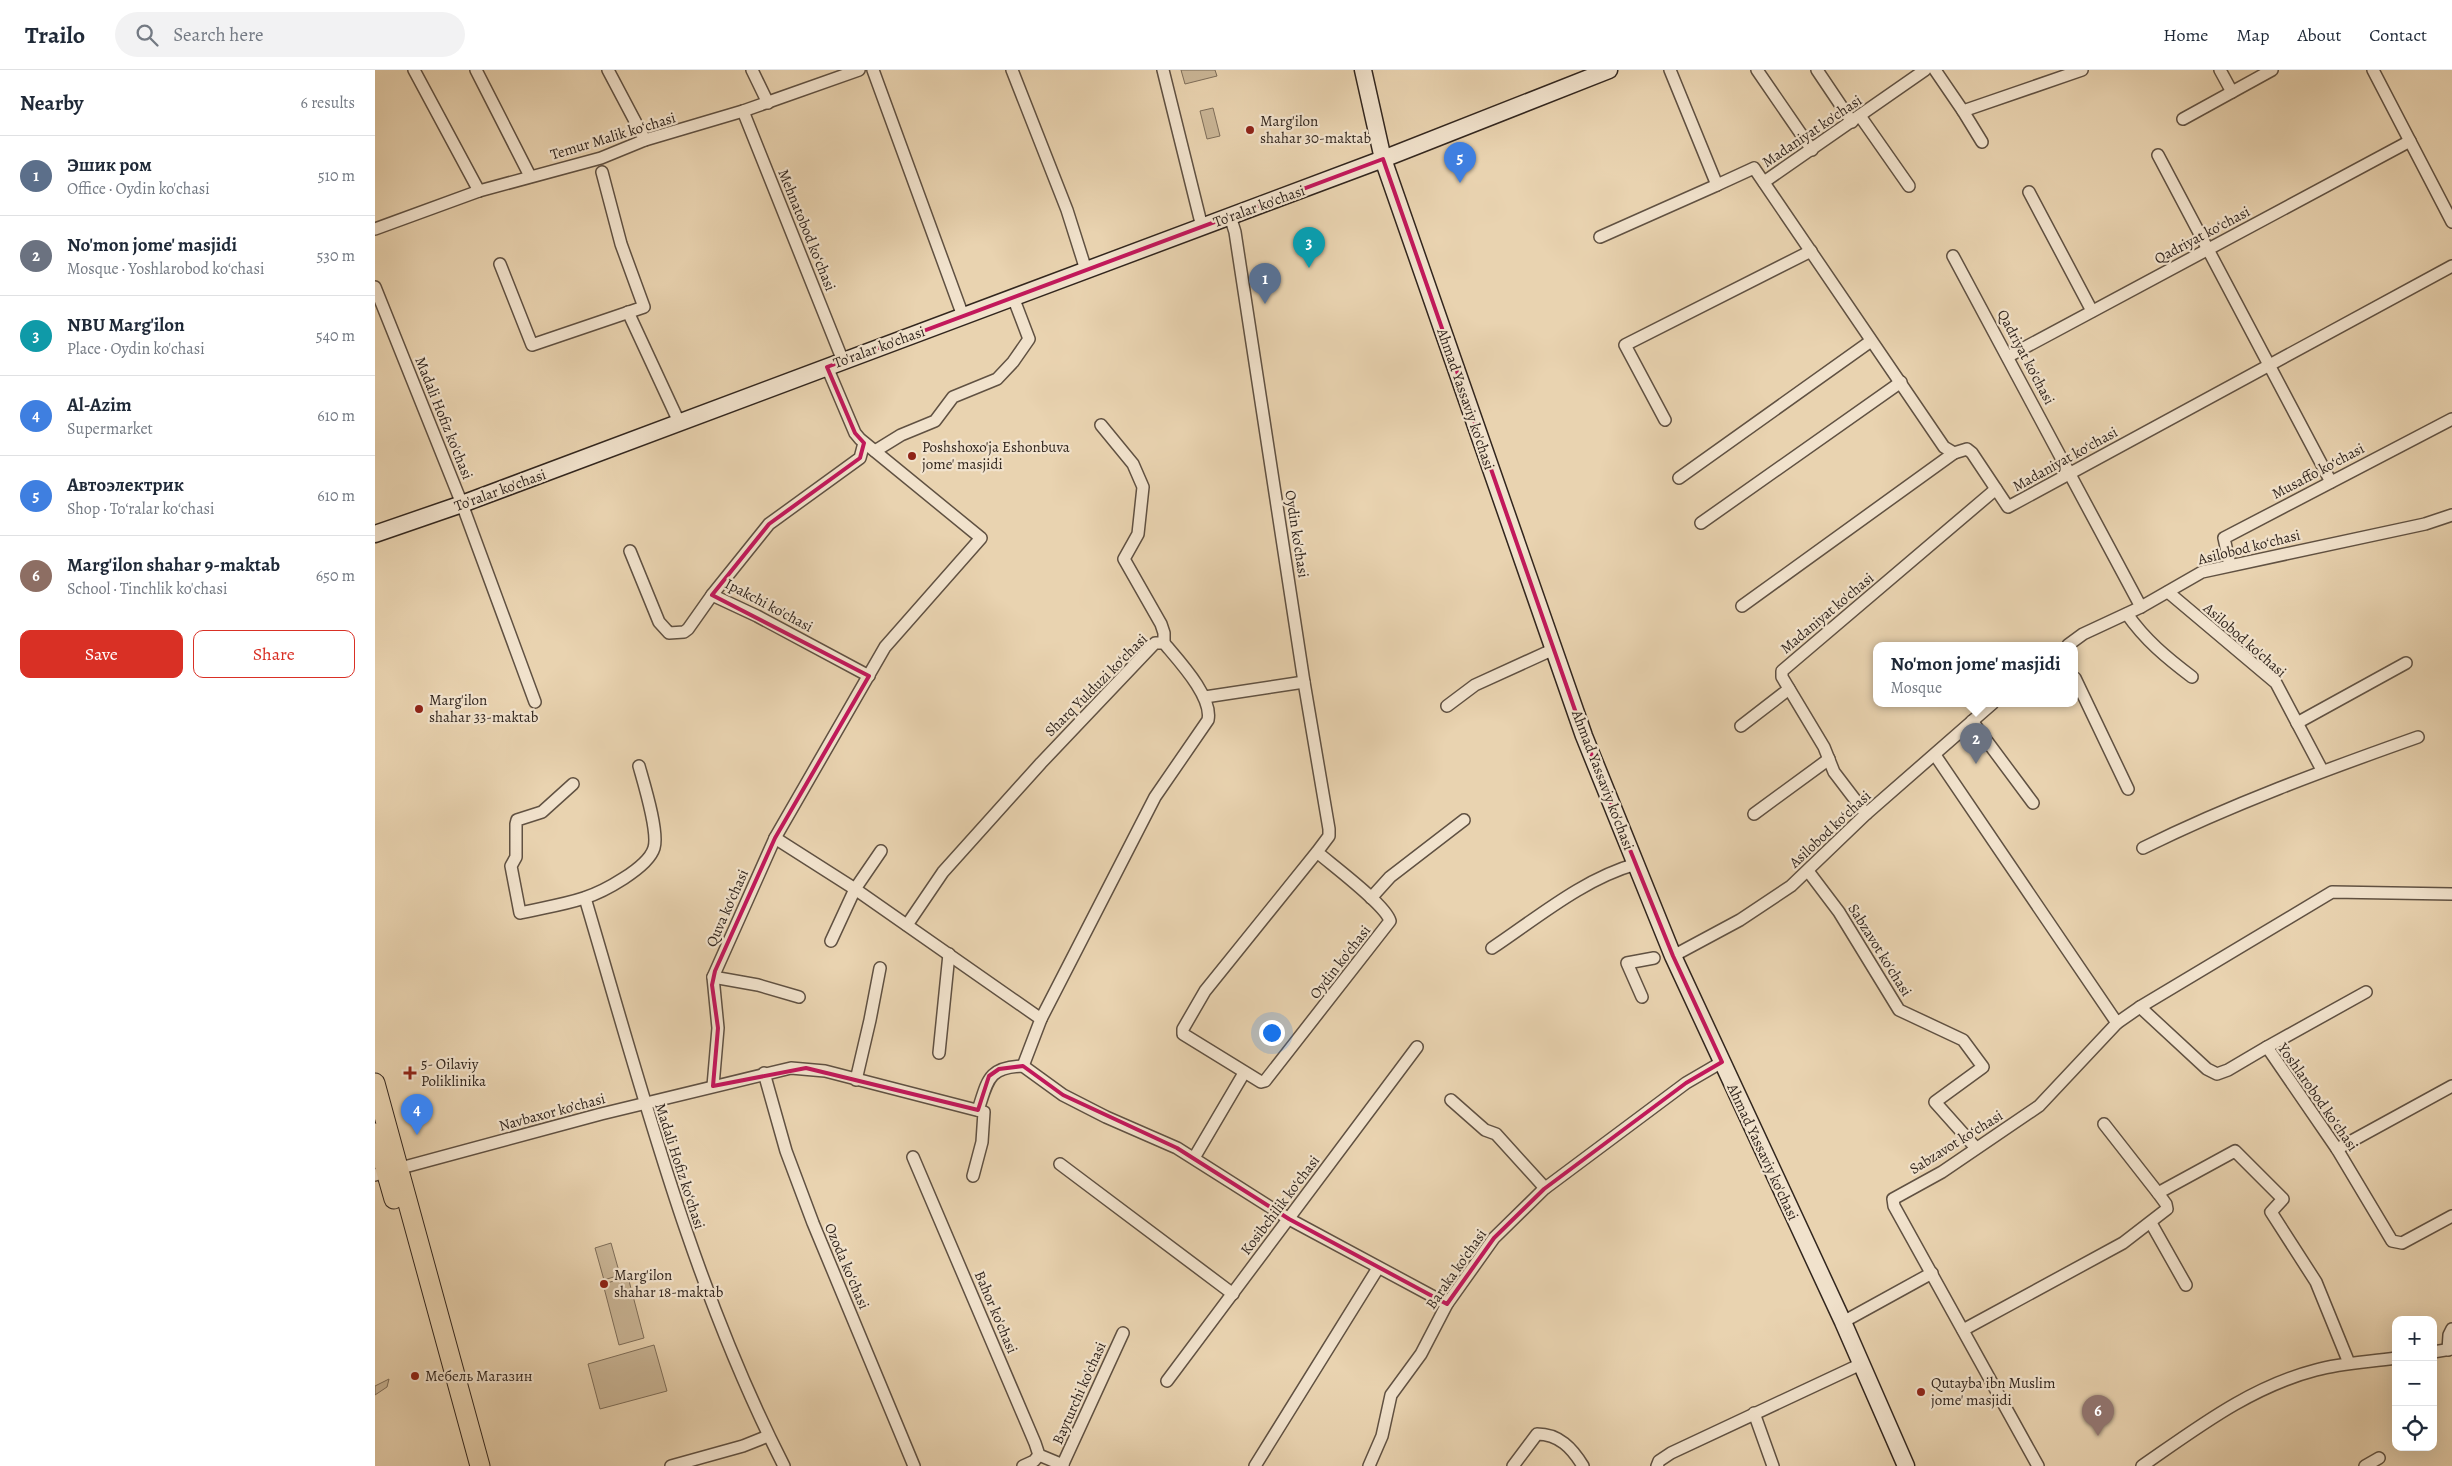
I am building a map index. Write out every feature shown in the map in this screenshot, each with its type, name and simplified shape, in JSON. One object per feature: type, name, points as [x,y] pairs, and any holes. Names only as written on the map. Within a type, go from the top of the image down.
[{"type":"main road","name":"Ahmad Yassaviy ko'chasi","points":[[1363,70],[1383,159],[1584,736],[1673,956],[1843,1322],[1906,1466]]},
{"type":"main road","name":"To'ralar ko'chasi","points":[[375,534],[462,504],[1383,159],[1587,74],[1609,70]]},
{"type":"main road","points":[[375,1083],[386,1171],[480,1466]]},
{"type":"main road","points":[[375,1133],[472,1466]]},
{"type":"street","points":[[414,70],[479,191]]},
{"type":"street","points":[[476,70],[530,176]]},
{"type":"street","points":[[608,70],[645,140]]},
{"type":"street","points":[[752,70],[768,103]]},
{"type":"street","name":"Temur Malik koʻchasi","points":[[375,230],[479,191],[601,158],[645,140],[768,103],[859,70]]},
{"type":"street","points":[[873,70],[963,316]]},
{"type":"street","points":[[1012,70],[1067,210],[1086,270]]},
{"type":"street","points":[[1163,70],[1202,227]]},
{"type":"street","points":[[1670,70],[1717,185]]},
{"type":"street","points":[[1757,70],[1812,150]]},
{"type":"street","points":[[1817,70],[1909,186]]},
{"type":"street","name":"Madaniyat ko'chasi","points":[[1764,182],[1925,70]]},
{"type":"street","points":[[1935,70],[1982,142]]},
{"type":"street","points":[[1963,111],[2081,70]]},
{"type":"street","points":[[2220,70],[2232,92]]},
{"type":"street","points":[[2183,119],[2273,70]]},
{"type":"street","points":[[2373,70],[2452,222]]},
{"type":"street","name":"Mehnatobod koʻchasi","points":[[743,111],[843,360]]},
{"type":"street","name":"Qadriyat koʻchasi","points":[[2009,356],[2410,141]]},
{"type":"street","points":[[2158,155],[2331,482]]},
{"type":"street","points":[[1600,237],[1754,168],[1944,447],[1954,453],[1742,606]]},
{"type":"street","points":[[500,264],[532,345],[643,307],[621,244],[602,172]]},
{"type":"street","points":[[2029,192],[2092,311]]},
{"type":"street","name":"Oydin ko'chasi","points":[[1230,216],[1241,271],[1303,682],[1329,829],[1329,836],[1317,852],[1205,991],[1183,1029],[1183,1034],[1261,1082],[1265,1081],[1388,925],[1388,915],[1317,852]]},
{"type":"street","points":[[1665,420],[1625,345],[1811,251]]},
{"type":"street","name":"Qadriyat ko'chasi","points":[[1953,256],[2009,356],[2141,607]]},
{"type":"street","name":"Madaniyat koʻchasi","points":[[1954,453],[1967,449],[1972,453],[2008,507],[2452,266]]},
{"type":"street","name":"Madali Hofiz ko'chasi","points":[[375,287],[462,504],[535,702]]},
{"type":"street","points":[[827,366],[855,434],[875,451],[901,434],[935,421],[953,396],[997,379],[1013,362],[1029,339],[1013,297]]},
{"type":"street","points":[[628,312],[679,422]]},
{"type":"street","points":[[1679,478],[1871,341]]},
{"type":"street","points":[[1701,523],[1901,382]]},
{"type":"street","name":"Musaffo koʻchasi","points":[[2230,566],[2224,538],[2452,419]]},
{"type":"street","points":[[1101,425],[1133,464],[1143,486],[1138,534],[1124,559],[1161,624],[1164,633],[1164,644]]},
{"type":"street","name":"Ipakchi ko'chasi","points":[[864,443],[860,458],[760,532],[712,595],[757,616],[869,676]]},
{"type":"street","name":"Quva ko'chasi","points":[[713,1086],[718,1028],[713,977],[775,838],[885,647],[981,538],[875,451]]},
{"type":"street","name":"Madaniyat ko'chasi","points":[[1866,814],[1834,772],[1829,759],[1782,677],[1782,671],[1996,489]]},
{"type":"street","name":"Asilobod koʻchasi","points":[[2072,642],[2083,634],[2141,607],[2203,572],[2425,524],[2452,515]]},
{"type":"street","points":[[630,550],[659,622],[669,633],[684,632],[688,629],[712,595]]},
{"type":"street","name":"Asilobod ko'chasi","points":[[2167,592],[2276,683],[2322,770]]},
{"type":"street","points":[[2127,614],[2142,635],[2192,677]]},
{"type":"street","name":"Sharq Yulduzi koʻchasi","points":[[907,925],[943,872],[1041,763],[1155,643],[1164,644],[1205,697]]},
{"type":"street","points":[[1447,706],[1475,685],[1554,649]]},
{"type":"street","points":[[2297,723],[2406,663]]},
{"type":"street","points":[[1023,1066],[1041,1019],[1155,797],[1208,720],[1210,712],[1205,697],[1303,682]]},
{"type":"street","points":[[2078,684],[2128,789]]},
{"type":"street","points":[[1741,726],[1789,689]]},
{"type":"street","name":"Asilobod koʻchasi","points":[[1673,956],[1740,920],[1791,886],[1866,814],[1988,707]]},
{"type":"street","points":[[1972,721],[2033,803]]},
{"type":"street","points":[[2143,848],[2197,822],[2322,770],[2418,737]]},
{"type":"street","points":[[1935,755],[2117,1023],[2140,1007],[2332,892],[2398,892],[2435,896],[2452,894]]},
{"type":"street","points":[[1754,814],[1829,759]]},
{"type":"street","points":[[573,784],[542,812],[517,820],[516,857],[511,866],[520,913],[585,898],[630,875],[642,866],[654,848],[652,815],[639,766]]},
{"type":"street","points":[[1371,898],[1390,877],[1464,820]]},
{"type":"street","points":[[775,838],[855,889],[1041,1019]]},
{"type":"street","points":[[831,941],[855,889],[881,851]]},
{"type":"street","points":[[1492,948],[1570,896],[1617,870],[1636,864]]},
{"type":"street","name":"Sabzavot ko'chasi","points":[[1808,871],[1839,912],[1899,1010],[1963,1040],[1983,1067],[1935,1102],[1976,1148]]},
{"type":"street","name":"Madali Hofiz koʻchasi","points":[[585,898],[644,1104],[717,1316],[768,1436],[784,1466]]},
{"type":"street","points":[[939,1053],[949,954]]},
{"type":"street","points":[[1642,997],[1627,963],[1654,958]]},
{"type":"street","points":[[855,1080],[870,1020],[880,968]]},
{"type":"street","points":[[713,977],[758,985],[799,997]]},
{"type":"street","points":[[2267,1047],[2366,992]]},
{"type":"street","name":"Yoshlarobod koʻchasi","points":[[2140,1007],[2207,1069],[2217,1074],[2228,1070],[2267,1047],[2337,1149],[2392,1241],[2402,1243],[2452,1216]]},
{"type":"street","name":"Sabzavot koʻchasi","points":[[2038,1466],[1894,1206],[1893,1199],[1942,1172],[2039,1106],[2117,1023]]},
{"type":"street","name":"Kosibchilik koʻchasi","points":[[1167,1381],[1417,1047]]},
{"type":"street","name":"Baraka ko'chasi","points":[[1369,1466],[1382,1436],[1391,1395],[1421,1354],[1447,1304],[1494,1238],[1545,1188],[1686,1083],[1722,1062]]},
{"type":"street","points":[[978,1110],[989,1076],[999,1068],[1023,1066],[1063,1095],[1194,1158],[1289,1219],[1447,1304]]},
{"type":"street","points":[[713,1086],[764,1073],[791,1068],[806,1068],[978,1110],[985,1114],[982,1142],[973,1176]]},
{"type":"street","name":"Ozoda koʻchasi","points":[[764,1073],[786,1151],[813,1223],[914,1466]]},
{"type":"street","points":[[1194,1158],[1244,1073]]},
{"type":"street","name":"Navbaxor ko’chasi","points":[[386,1171],[713,1086]]},
{"type":"street","points":[[2337,1149],[2452,1086]]},
{"type":"street","points":[[1451,1100],[1485,1130],[1496,1134],[1545,1188]]},
{"type":"street","points":[[1963,1330],[2123,1243],[2167,1209],[2159,1193],[2104,1124]]},
{"type":"street","points":[[2159,1193],[2235,1151],[2283,1199],[2271,1212],[2316,1282],[2349,1363]]},
{"type":"street","name":"Bahor ko'chasi","points":[[913,1157],[1039,1455]]},
{"type":"street","points":[[1060,1164],[1233,1294]]},
{"type":"street","points":[[2151,1223],[2186,1285]]},
{"type":"street","points":[[1255,1466],[1378,1268]]},
{"type":"street","points":[[1843,1322],[1932,1273]]},
{"type":"street","points":[[2437,1351],[2450,1349],[2449,1335],[2452,1329]]},
{"type":"street","name":"Bayturchi ko'chasi","points":[[1063,1465],[1123,1333]]},
{"type":"street","points":[[2142,1466],[2231,1404],[2294,1377],[2349,1363],[2392,1358]]},
{"type":"street","points":[[1646,1466],[1658,1464],[1754,1413],[1861,1364]]},
{"type":"street","points":[[1754,1413],[1773,1466]]},
{"type":"street","points":[[1513,1466],[1537,1434],[1550,1434],[1572,1449],[1583,1466]]},
{"type":"street","points":[[671,1466],[743,1446],[768,1436]]},
{"type":"street","points":[[1023,1466],[1034,1461],[1039,1455],[1063,1465]]},
{"type":"street","points":[[2365,1466],[2379,1458]]},
{"type":"highlighted area","points":[[1383,159],[1584,736],[1673,956],[1722,1062],[1686,1083],[1544,1189],[1494,1238],[1447,1304],[1289,1219],[1177,1148],[1063,1095],[1023,1066],[999,1069],[989,1076],[978,1110],[806,1068],[713,1086],[718,1028],[712,985],[715,971],[775,838],[869,676],[712,595],[769,524],[860,458],[864,443],[855,433],[827,367]]},
{"type":"green space","points":[[1181,70],[1215,70],[1217,76],[1185,84]]},
{"type":"green space","points":[[1213,108],[1220,136],[1207,139],[1200,111]]},
{"type":"green space","points":[[611,1243],[620,1275],[604,1280],[595,1248]]},
{"type":"green space","points":[[628,1277],[644,1338],[619,1345],[603,1284]]},
{"type":"green space","points":[[654,1345],[667,1391],[600,1409],[588,1364]]},
{"type":"green space","points":[[389,1379],[387,1387],[375,1395],[375,1386]]},
{"type":"place","name":"Marg'ilon shahar 30-maktab","points":[[1250,130]]},
{"type":"place","name":"Автоэлектрик","points":[[1460,183]]},
{"type":"place","name":"NBU Marg'ilon","points":[[1309,268]]},
{"type":"place","name":"Эшик ром","points":[[1265,304]]},
{"type":"place","name":"Poshshoxo'ja Eshonbuva jome' masjidi","points":[[912,456]]},
{"type":"place","name":"Marg'ilon shahar 33-maktab","points":[[419,709]]},
{"type":"place","name":"No'mon jome' masjidi","points":[[1976,764]]},
{"type":"place","name":"5- Oilaviy Poliklinika","points":[[410,1073]]},
{"type":"place","name":"Al-Azim","points":[[417,1135]]},
{"type":"place","name":"Marg'ilon shahar 18-maktab","points":[[604,1284]]},
{"type":"place","name":"Мебель Магазин","points":[[415,1376]]},
{"type":"place","name":"Qutayba ibn Muslim jome' masjidi","points":[[1921,1392]]},
{"type":"place","name":"Marg'ilon shahar 9-maktab","points":[[2098,1436]]}]
